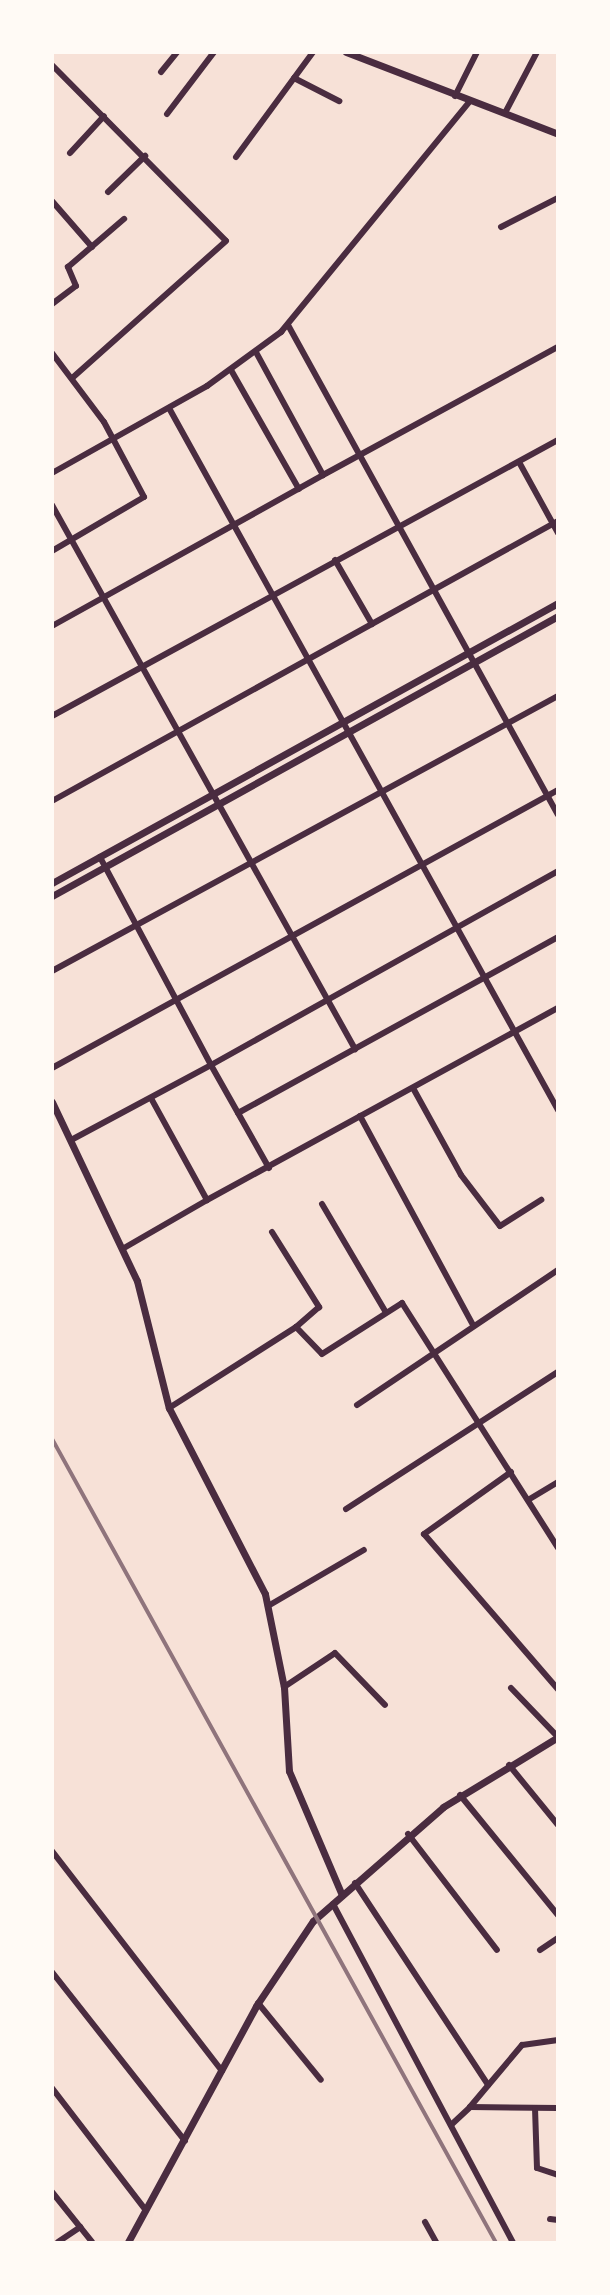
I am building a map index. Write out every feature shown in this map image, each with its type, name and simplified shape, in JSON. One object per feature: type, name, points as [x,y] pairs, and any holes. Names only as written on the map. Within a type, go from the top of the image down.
[{"type":"street","points":[[161,72],[177,52]]},
{"type":"street","points":[[167,114],[214,52]]},
{"type":"street","points":[[236,157],[313,52]]},
{"type":"street","points":[[346,52],[362,55],[455,96],[558,134]]},
{"type":"street","points":[[505,113],[537,52]]},
{"type":"street","points":[[455,96],[477,53]]},
{"type":"street","points":[[52,65],[145,156],[226,241],[72,378]]},
{"type":"street","points":[[294,78],[339,101]]},
{"type":"street","points":[[52,473],[231,370],[288,325],[470,101]]},
{"type":"street","points":[[70,153],[104,116]]},
{"type":"street","points":[[108,192],[145,156]]},
{"type":"street","points":[[501,227],[558,198]]},
{"type":"street","points":[[52,201],[92,247]]},
{"type":"street","points":[[52,304],[76,286],[67,269],[124,219]]},
{"type":"street","points":[[288,325],[471,652],[558,815]]},
{"type":"street","points":[[52,626],[234,523],[558,347]]},
{"type":"street","points":[[256,352],[323,475]]},
{"type":"street","points":[[52,353],[115,439],[144,501],[52,551]]},
{"type":"street","points":[[231,370],[299,489]]},
{"type":"street","points":[[169,408],[310,658],[483,981],[558,1110]]},
{"type":"street","points":[[52,716],[558,440]]},
{"type":"street","points":[[519,462],[555,523],[558,533]]},
{"type":"street","points":[[52,505],[146,666],[355,1049]]},
{"type":"street","points":[[52,801],[555,523]]},
{"type":"street","points":[[335,560],[372,624]]},
{"type":"street","points":[[52,883],[558,603]]},
{"type":"street","points":[[52,896],[558,616]]},
{"type":"street","points":[[52,971],[136,928],[558,696]]},
{"type":"street","points":[[52,1068],[558,790]]},
{"type":"street","points":[[100,858],[269,1168]]},
{"type":"street","points":[[73,1139],[558,871]]},
{"type":"street","points":[[238,1113],[483,981],[558,937]]},
{"type":"street","points":[[124,1248],[207,1199],[269,1168],[558,1008]]},
{"type":"street","points":[[413,1088],[461,1175],[500,1226],[541,1200]]},
{"type":"street","points":[[151,1098],[207,1199]]},
{"type":"street","points":[[52,1101],[73,1139],[124,1248],[144,1302],[169,1408],[268,1606],[284,1687],[289,1771],[342,1895]]},
{"type":"street","points":[[360,1116],[473,1325]]},
{"type":"street","points":[[322,1205],[385,1311]]},
{"type":"street","points":[[169,1408],[296,1327],[319,1307],[272,1232]]},
{"type":"street","points":[[357,1405],[557,1271]]},
{"type":"street","points":[[296,1327],[322,1354],[385,1311],[406,1306],[437,1351],[558,1548]]},
{"type":"street","points":[[345,1508],[558,1372]]},
{"type":"street","points":[[511,1472],[424,1534],[558,1689]]},
{"type":"street","points":[[528,1500],[558,1482]]},
{"type":"street","points":[[268,1606],[364,1550]]},
{"type":"street","points":[[284,1687],[335,1653],[385,1705]]},
{"type":"street","points":[[128,2242],[186,2141],[258,2003],[313,1921],[408,1834],[460,1795],[557,1737],[511,1688]]},
{"type":"street","points":[[509,1765],[558,1825]]},
{"type":"street","points":[[460,1795],[558,1915]]},
{"type":"street","points":[[408,1834],[497,1950]]},
{"type":"street","points":[[52,1851],[222,2071]]},
{"type":"street","points":[[355,1883],[488,2085]]},
{"type":"street","points":[[332,1904],[513,2242]]},
{"type":"street","points":[[540,1950],[558,1938]]},
{"type":"street","points":[[52,1972],[186,2141]]},
{"type":"street","points":[[258,2003],[321,2080]]},
{"type":"street","points":[[451,2125],[470,2107],[522,2045],[558,2040]]},
{"type":"street","points":[[52,2088],[145,2209]]},
{"type":"street","points":[[470,2107],[558,2108]]},
{"type":"street","points":[[535,2108],[537,2168],[558,2175]]},
{"type":"street","points":[[52,2192],[92,2242]]},
{"type":"street","points":[[425,2222],[436,2242]]},
{"type":"street","points":[[58,2242],[80,2227]]},
{"type":"railway","points":[[52,1438],[496,2242]]}]
